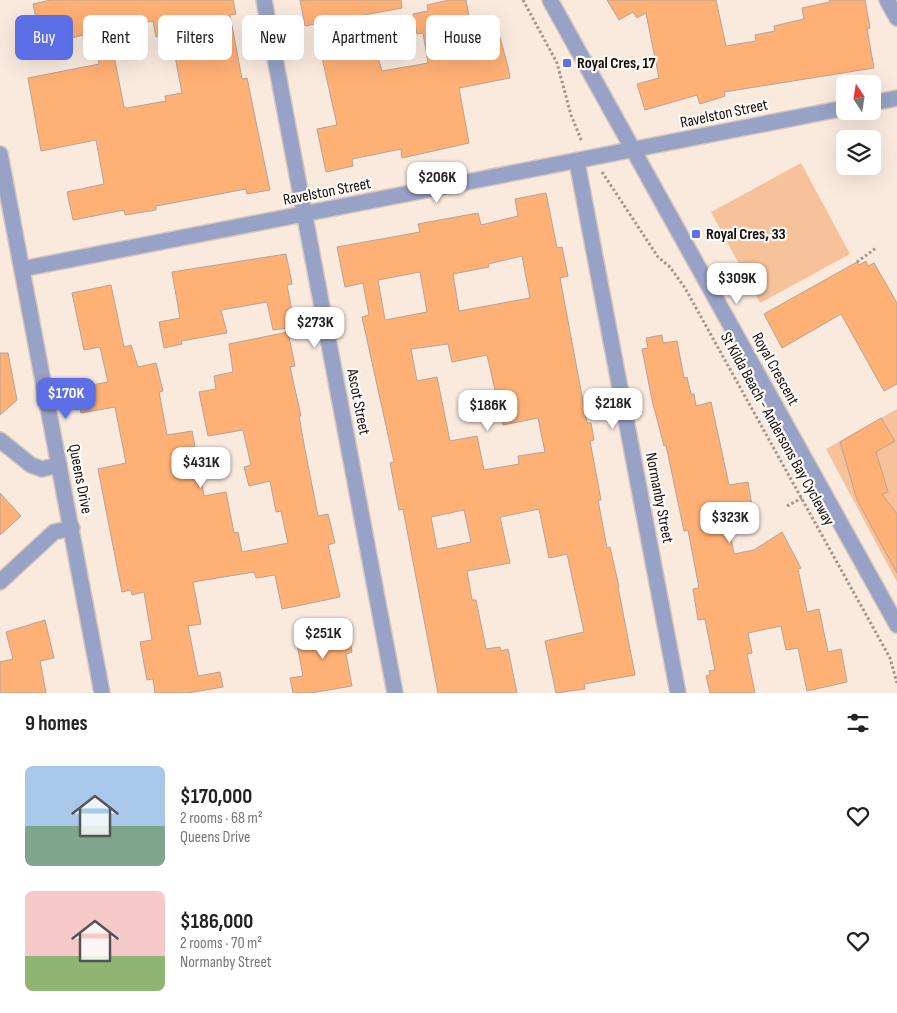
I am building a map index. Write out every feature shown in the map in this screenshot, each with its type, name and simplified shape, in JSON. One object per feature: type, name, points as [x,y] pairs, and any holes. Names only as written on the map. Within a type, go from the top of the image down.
[{"type":"street","name":"Ascot Street","points":[[264,0],[395,693]]},
{"type":"street","name":"Royal Crescent","points":[[550,0],[897,625]]},
{"type":"street","points":[[887,0],[897,18]]},
{"type":"street","points":[[881,101],[897,98]]},
{"type":"street","name":"Ravelston Street","points":[[22,269],[577,162],[836,110]]},
{"type":"street","name":"Queens Drive","points":[[0,154],[102,693]]},
{"type":"street","name":"Normanby Street","points":[[577,162],[678,693]]},
{"type":"street","points":[[0,440],[31,465],[42,469],[60,465]]},
{"type":"street","points":[[0,582],[54,532],[72,528]]},
{"type":"path","points":[[523,0],[557,63],[571,115],[585,146]]},
{"type":"path","name":"St Kilda Beach - Andersons Bay Cycleway","points":[[602,172],[658,257],[670,267],[685,288],[890,658],[897,683]]},
{"type":"path","points":[[857,262],[876,248]]},
{"type":"path","name":"St Kilda Beach - Andersons Bay Cycleway","points":[[787,506],[798,500]]},
{"type":"shaded area","points":[[801,163],[850,254],[760,303],[711,212]]},
{"type":"shaded area","points":[[897,409],[897,582],[826,449]]},
{"type":"building","points":[[51,0],[233,0],[236,14],[158,15],[158,37],[156,37],[153,21],[148,22],[148,15],[83,15],[83,35],[73,37],[73,15],[35,15],[33,4]]},
{"type":"building","points":[[300,0],[401,0],[402,8],[364,15],[314,15],[314,24],[305,26]]},
{"type":"building","points":[[449,0],[466,0],[469,15],[426,15],[426,51],[423,33],[417,34],[416,15],[413,14],[428,11],[427,5]]},
{"type":"building","points":[[607,0],[716,0],[726,46],[756,41],[755,35],[775,31],[774,26],[804,19],[802,8],[830,2],[829,0],[865,0],[870,28],[867,29],[874,68],[724,92],[725,96],[700,104],[697,95],[645,110],[637,84],[659,78],[646,13],[637,18],[633,12],[619,20]]},
{"type":"building","points":[[232,26],[242,79],[247,78],[270,190],[247,194],[246,189],[156,206],[156,210],[125,215],[124,210],[73,220],[67,192],[104,184],[96,140],[41,151],[28,78],[99,64],[98,60],[115,60],[124,107],[166,101],[165,96],[182,93],[176,60],[232,60]]},
{"type":"building","points":[[500,37],[510,78],[459,88],[469,143],[402,158],[401,149],[352,159],[353,166],[326,172],[317,129],[337,125],[323,60],[379,60],[382,71],[428,63],[428,60],[500,60]]},
{"type":"building","points":[[546,193],[557,248],[562,247],[568,276],[560,278],[587,423],[591,423],[594,440],[590,441],[601,500],[598,500],[607,548],[610,547],[619,587],[635,675],[584,684],[585,689],[556,693],[545,641],[584,632],[567,554],[549,558],[539,509],[500,517],[510,563],[467,571],[472,600],[476,600],[486,649],[500,647],[501,651],[508,649],[517,693],[438,693],[403,509],[399,510],[390,463],[394,462],[362,317],[369,315],[363,283],[345,287],[337,247],[420,232],[418,224],[478,213],[481,225],[518,216],[515,199]],"holes":[[[522,256],[530,298],[459,311],[453,274],[489,267],[488,264]],[[420,272],[427,312],[385,320],[378,280]],[[448,344],[452,362],[487,355],[503,425],[538,418],[545,452],[518,456],[519,464],[484,470],[477,436],[450,441],[437,377],[417,381],[411,349]],[[464,510],[471,542],[437,549],[431,517]]]},
{"type":"building","points":[[286,254],[292,284],[287,285],[295,327],[273,330],[267,302],[221,310],[227,333],[181,341],[182,344],[164,348],[159,322],[180,318],[172,272]]},
{"type":"building","points":[[866,261],[868,266],[874,263],[897,303],[897,384],[884,391],[841,314],[782,348],[764,314],[857,262],[859,265]]},
{"type":"building","points":[[111,285],[124,347],[131,345],[138,367],[156,363],[163,391],[159,392],[167,435],[192,431],[204,496],[226,492],[234,533],[238,532],[242,552],[288,543],[281,511],[276,512],[270,481],[249,486],[244,467],[251,465],[243,430],[208,436],[199,392],[216,389],[214,376],[233,372],[229,344],[288,332],[295,366],[290,367],[301,416],[299,416],[305,450],[318,516],[328,514],[335,543],[328,545],[340,597],[282,609],[275,575],[256,578],[254,572],[193,582],[201,624],[188,626],[198,676],[220,672],[223,687],[188,693],[155,693],[153,679],[147,680],[140,642],[152,640],[144,592],[132,595],[131,590],[122,592],[98,469],[126,463],[115,407],[81,413],[76,388],[108,382],[100,347],[84,350],[72,293]]},
{"type":"building","points":[[662,335],[663,343],[677,341],[684,378],[687,377],[691,394],[694,394],[696,406],[711,402],[729,485],[748,482],[754,518],[728,523],[734,554],[754,550],[782,532],[801,568],[798,569],[807,612],[819,609],[828,652],[841,649],[847,682],[807,691],[798,648],[786,650],[781,626],[748,633],[752,653],[747,654],[755,693],[710,693],[706,676],[710,675],[709,671],[715,670],[705,619],[698,620],[693,589],[699,588],[688,530],[684,531],[666,445],[664,446],[652,400],[642,349],[648,348],[646,338]]},
{"type":"building","points":[[0,353],[8,353],[17,400],[0,415]]},
{"type":"building","points":[[881,418],[895,441],[876,452],[888,492],[882,494],[897,514],[897,573],[857,500],[840,442]]},
{"type":"building","points":[[0,493],[21,516],[0,535]]},
{"type":"building","points":[[45,620],[54,658],[40,661],[46,693],[0,693],[0,662],[13,659],[6,632]]},
{"type":"building","points":[[347,625],[352,652],[346,654],[352,686],[311,693],[293,693],[290,678],[303,676],[295,633]]},
{"type":"place","name":"Royal Cres, 17","points":[[567,63]]},
{"type":"place","name":"Royal Cres, 33","points":[[696,234]]}]
